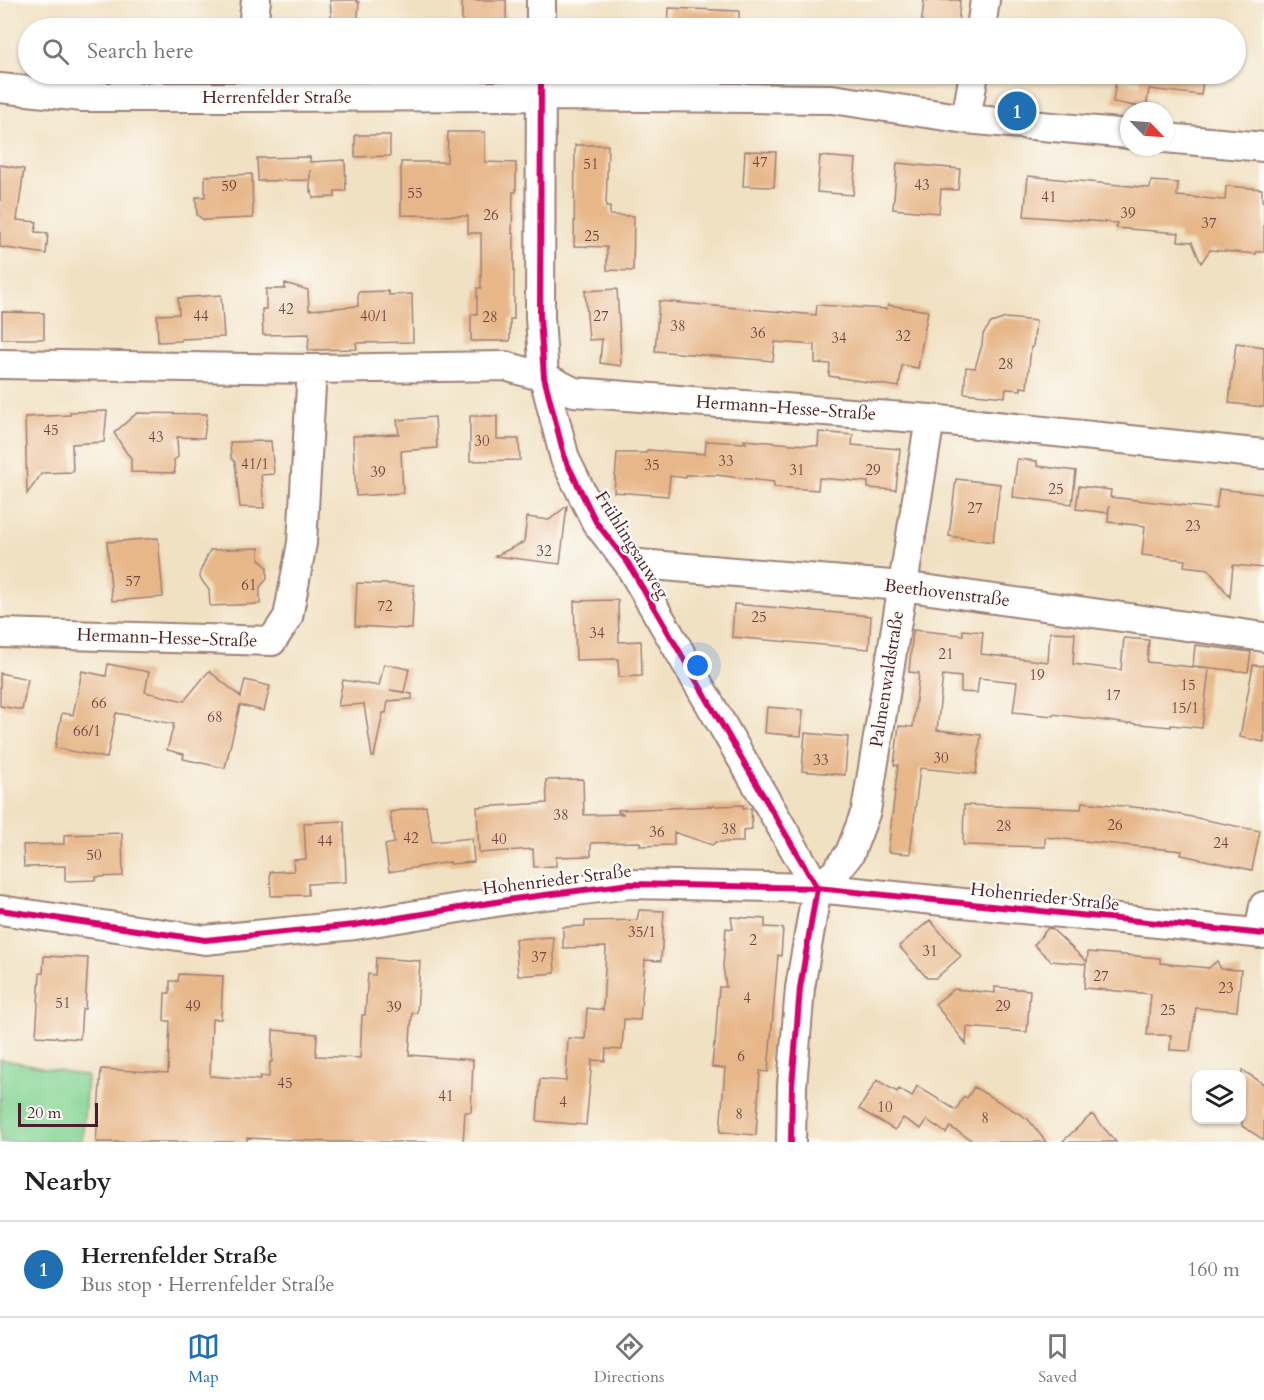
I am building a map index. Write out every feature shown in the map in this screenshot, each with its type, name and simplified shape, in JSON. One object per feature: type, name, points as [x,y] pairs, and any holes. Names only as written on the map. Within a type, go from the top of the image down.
[{"type":"street","points":[[254,18],[256,0]]},
{"type":"street","points":[[541,0],[541,18]]},
{"type":"street","points":[[982,18],[985,0]]},
{"type":"street","points":[[966,119],[972,84]]},
{"type":"street","name":"Herrenfelder Straße","points":[[0,88],[84,96],[248,85],[541,85],[832,99],[966,119],[1120,133]]},
{"type":"street","name":"Frühlingsauweg","points":[[541,85],[540,317],[544,377],[565,459],[596,522],[628,563],[817,888]]},
{"type":"street","points":[[1174,139],[1264,147]]},
{"type":"street","name":"Hermann-Hesse-Straße","points":[[0,364],[312,369],[505,366],[544,377],[574,392],[930,419],[1264,454]]},
{"type":"street","name":"Hermann-Hesse-Straße","points":[[0,633],[272,641],[288,617],[302,543],[312,369]]},
{"type":"street","name":"Palmenwaldstraße","points":[[817,888],[835,873],[850,853],[866,811],[930,419]]},
{"type":"street","name":"Beethovenstraße","points":[[628,563],[902,586],[1264,637]]},
{"type":"street","name":"Hohenrieder Straße","points":[[0,910],[205,940],[355,925],[514,899],[630,884],[817,888],[1261,934],[1264,906]]},
{"type":"street","points":[[791,1142],[792,1086],[800,988],[817,888]]},
{"type":"green space","points":[[0,1059],[87,1076],[82,1142],[0,1142]]},
{"type":"building","points":[[330,0],[357,0],[359,2],[358,18],[331,18]]},
{"type":"building","points":[[462,0],[506,0],[506,18],[462,18]]},
{"type":"building","points":[[924,0],[960,0],[959,18],[922,18]]},
{"type":"building","points":[[669,8],[739,11],[739,18],[668,18]]},
{"type":"building","points":[[1116,84],[1203,84],[1201,95],[1149,89],[1147,102],[1113,102]]},
{"type":"building","points":[[448,132],[485,132],[485,162],[516,163],[512,234],[514,234],[514,319],[510,319],[510,341],[471,341],[471,314],[477,314],[477,288],[481,288],[481,233],[468,233],[468,216],[401,215],[401,162],[447,162]]},
{"type":"building","points":[[355,135],[390,135],[390,156],[355,157]]},
{"type":"building","points":[[575,145],[608,145],[606,207],[610,207],[610,215],[634,216],[633,271],[607,270],[607,247],[574,246]]},
{"type":"building","points":[[745,151],[776,152],[774,187],[743,186]]},
{"type":"building","points":[[820,156],[856,159],[853,195],[817,192]]},
{"type":"building","points":[[310,157],[310,162],[345,160],[346,191],[335,191],[335,197],[313,198],[312,191],[310,192],[310,180],[258,181],[257,158]]},
{"type":"building","points":[[897,163],[960,169],[958,190],[941,189],[939,213],[893,209]]},
{"type":"building","points":[[0,165],[24,169],[17,220],[37,222],[35,232],[48,233],[46,254],[0,247]]},
{"type":"building","points":[[252,174],[253,218],[204,220],[197,215],[196,197],[205,197],[205,176]]},
{"type":"building","points":[[1028,176],[1150,188],[1151,181],[1178,183],[1177,196],[1225,200],[1226,186],[1262,189],[1264,252],[1256,252],[1256,254],[1210,250],[1201,263],[1192,242],[1178,241],[1179,233],[1116,228],[1117,223],[1024,216]]},
{"type":"building","points":[[285,283],[308,290],[309,310],[358,306],[358,292],[388,291],[389,295],[412,294],[413,342],[356,343],[357,349],[308,350],[309,334],[263,335],[262,309],[266,309],[266,289],[285,289]]},
{"type":"building","points":[[617,289],[621,366],[600,363],[602,339],[589,340],[585,291]]},
{"type":"building","points":[[221,295],[224,337],[158,342],[157,315],[179,314],[178,298]]},
{"type":"building","points":[[659,301],[816,315],[817,305],[887,309],[888,305],[928,311],[918,368],[902,365],[899,387],[829,376],[830,364],[815,363],[815,345],[775,342],[773,361],[655,351]]},
{"type":"building","points":[[2,312],[44,313],[44,339],[2,339]]},
{"type":"building","points":[[1006,318],[1036,321],[1027,388],[1006,389],[1005,397],[964,393],[966,367],[975,368],[983,334],[991,323]]},
{"type":"building","points":[[1236,343],[1264,347],[1264,407],[1229,403]]},
{"type":"building","points":[[107,411],[104,442],[72,444],[73,472],[42,473],[27,494],[25,417]]},
{"type":"building","points":[[137,413],[207,414],[204,438],[177,437],[178,457],[174,460],[175,473],[131,472],[131,458],[114,433]]},
{"type":"building","points":[[470,416],[497,416],[497,439],[519,439],[520,460],[470,461]]},
{"type":"building","points":[[435,417],[437,448],[401,451],[403,493],[356,496],[353,436],[399,434],[397,420]]},
{"type":"building","points":[[819,432],[853,435],[852,445],[900,449],[896,490],[868,488],[868,482],[819,478],[818,490],[774,487],[774,482],[716,475],[686,475],[686,478],[670,476],[668,496],[614,492],[617,453],[646,453],[647,450],[705,454],[706,441],[746,443],[744,440],[818,446]]},
{"type":"building","points":[[271,441],[274,474],[261,475],[264,508],[240,507],[235,462],[231,458],[230,442]]},
{"type":"building","points":[[1017,459],[1037,461],[1037,466],[1076,471],[1072,504],[1013,497]]},
{"type":"building","points":[[956,479],[1000,484],[993,542],[949,536]]},
{"type":"building","points":[[1079,486],[1111,490],[1110,497],[1216,509],[1219,489],[1264,494],[1264,568],[1233,565],[1230,597],[1208,569],[1184,566],[1185,560],[1142,555],[1145,526],[1108,522],[1109,506],[1108,513],[1076,509]]},
{"type":"building","points":[[567,506],[560,564],[495,556],[524,542],[527,517],[549,520]]},
{"type":"building","points":[[158,538],[163,597],[112,601],[107,542]]},
{"type":"building","points":[[259,548],[259,559],[267,567],[267,579],[260,587],[260,604],[210,606],[209,590],[200,578],[200,572],[210,550]]},
{"type":"building","points":[[357,583],[414,585],[412,629],[355,626]]},
{"type":"building","points":[[618,600],[619,642],[641,641],[642,676],[619,677],[618,659],[576,660],[574,601]]},
{"type":"building","points":[[734,604],[871,616],[869,649],[732,637]]},
{"type":"building","points":[[913,630],[963,635],[963,630],[983,632],[981,654],[1048,662],[1050,632],[1075,633],[1073,664],[1121,670],[1124,638],[1149,640],[1147,662],[1209,669],[1202,728],[1129,724],[1053,714],[1053,716],[1013,712],[1017,682],[979,678],[977,693],[961,692],[961,677],[943,675],[937,730],[981,735],[976,774],[920,768],[910,854],[888,852],[898,765],[894,765],[899,726],[913,727],[919,673],[909,672]]},
{"type":"building","points":[[1195,645],[1251,652],[1248,672],[1193,666]]},
{"type":"building","points":[[108,664],[149,672],[145,692],[184,701],[209,671],[241,697],[245,680],[270,686],[264,711],[240,705],[225,768],[183,759],[184,754],[167,750],[174,724],[116,713],[107,758],[55,748],[62,713],[73,715],[82,671],[106,676]]},
{"type":"building","points":[[384,664],[409,669],[404,692],[390,690],[412,694],[412,699],[388,701],[386,713],[383,713],[374,757],[372,757],[364,704],[338,706],[343,680],[379,686]]},
{"type":"building","points":[[1253,665],[1264,666],[1264,742],[1240,737]]},
{"type":"building","points":[[0,673],[28,679],[22,710],[0,706]]},
{"type":"building","points":[[767,707],[803,710],[801,736],[765,733]]},
{"type":"building","points":[[805,733],[848,737],[845,775],[802,771]]},
{"type":"building","points":[[583,779],[584,815],[624,814],[618,810],[743,805],[743,809],[751,808],[752,829],[743,830],[743,842],[716,842],[712,845],[674,832],[674,845],[640,846],[640,842],[591,843],[591,856],[556,857],[556,866],[534,867],[533,849],[479,853],[477,807],[547,803],[546,780]]},
{"type":"building","points":[[1082,802],[1153,809],[1260,831],[1252,870],[1181,855],[1182,851],[1045,837],[1045,847],[963,845],[964,805],[1081,809]]},
{"type":"building","points":[[426,806],[432,842],[472,838],[474,862],[450,864],[450,862],[389,872],[385,845],[394,843],[390,812]]},
{"type":"building","points":[[344,821],[346,882],[308,884],[308,895],[271,896],[270,872],[294,871],[293,860],[306,859],[304,823]]},
{"type":"building","points":[[122,833],[123,876],[65,881],[65,866],[24,867],[23,845],[64,844],[64,835]]},
{"type":"building","points":[[639,910],[664,911],[661,961],[645,960],[640,1020],[624,1019],[622,1050],[606,1049],[605,1061],[592,1060],[586,1125],[537,1121],[540,1079],[566,1081],[568,1038],[585,1039],[587,1008],[603,1010],[606,947],[563,948],[563,927],[585,926],[585,921],[637,920]]},
{"type":"building","points":[[731,917],[765,919],[765,927],[783,928],[781,956],[778,955],[768,1072],[760,1071],[756,1135],[720,1132],[725,1068],[712,1067],[719,987],[726,987],[723,966],[726,928],[733,929]]},
{"type":"building","points":[[930,920],[961,956],[936,978],[927,978],[899,946]]},
{"type":"building","points":[[1048,928],[1052,929],[1087,962],[1088,952],[1160,958],[1160,963],[1209,968],[1217,961],[1221,969],[1241,970],[1237,1011],[1196,1008],[1190,1051],[1170,1050],[1171,1035],[1147,1035],[1151,994],[1084,988],[1086,964],[1051,961],[1034,945]]},
{"type":"building","points":[[553,937],[555,973],[518,976],[515,939]]},
{"type":"building","points":[[44,956],[88,958],[85,1009],[82,1009],[80,1039],[36,1036],[40,973],[43,973]]},
{"type":"building","points":[[376,958],[420,961],[417,1013],[412,1013],[409,1055],[473,1060],[471,1112],[465,1112],[463,1142],[334,1142],[247,1138],[247,1142],[96,1142],[101,1069],[168,1073],[170,1021],[164,1021],[165,993],[170,993],[170,981],[178,981],[179,974],[223,976],[221,1019],[212,1019],[210,1076],[260,1080],[260,1076],[269,1077],[273,1030],[317,1034],[316,1056],[360,1058],[362,1015],[365,1015],[368,974],[375,975]]},
{"type":"building","points":[[995,987],[1030,990],[1027,1032],[967,1027],[966,1044],[935,1004],[954,989],[995,993]]},
{"type":"building","points":[[1246,1073],[1264,1084],[1264,1140],[1242,1126],[1246,1124]]},
{"type":"building","points":[[877,1080],[897,1092],[899,1089],[912,1097],[917,1086],[956,1110],[964,1096],[967,1098],[974,1087],[1028,1119],[1046,1142],[975,1142],[950,1127],[946,1133],[927,1120],[921,1129],[903,1118],[895,1130],[859,1109]]},
{"type":"building","points":[[1092,1114],[1116,1142],[1062,1142]]},
{"type":"cycle path","points":[[541,84],[540,317],[544,377],[565,459],[596,522],[628,563],[817,888]]},
{"type":"cycle path","points":[[0,910],[205,940],[355,925],[514,899],[630,884],[817,888],[1264,934]]},
{"type":"cycle path","points":[[791,1142],[792,1086],[800,988],[817,888]]},
{"type":"place","name":"Herrenfelder Straße","points":[[1017,111]]}]
